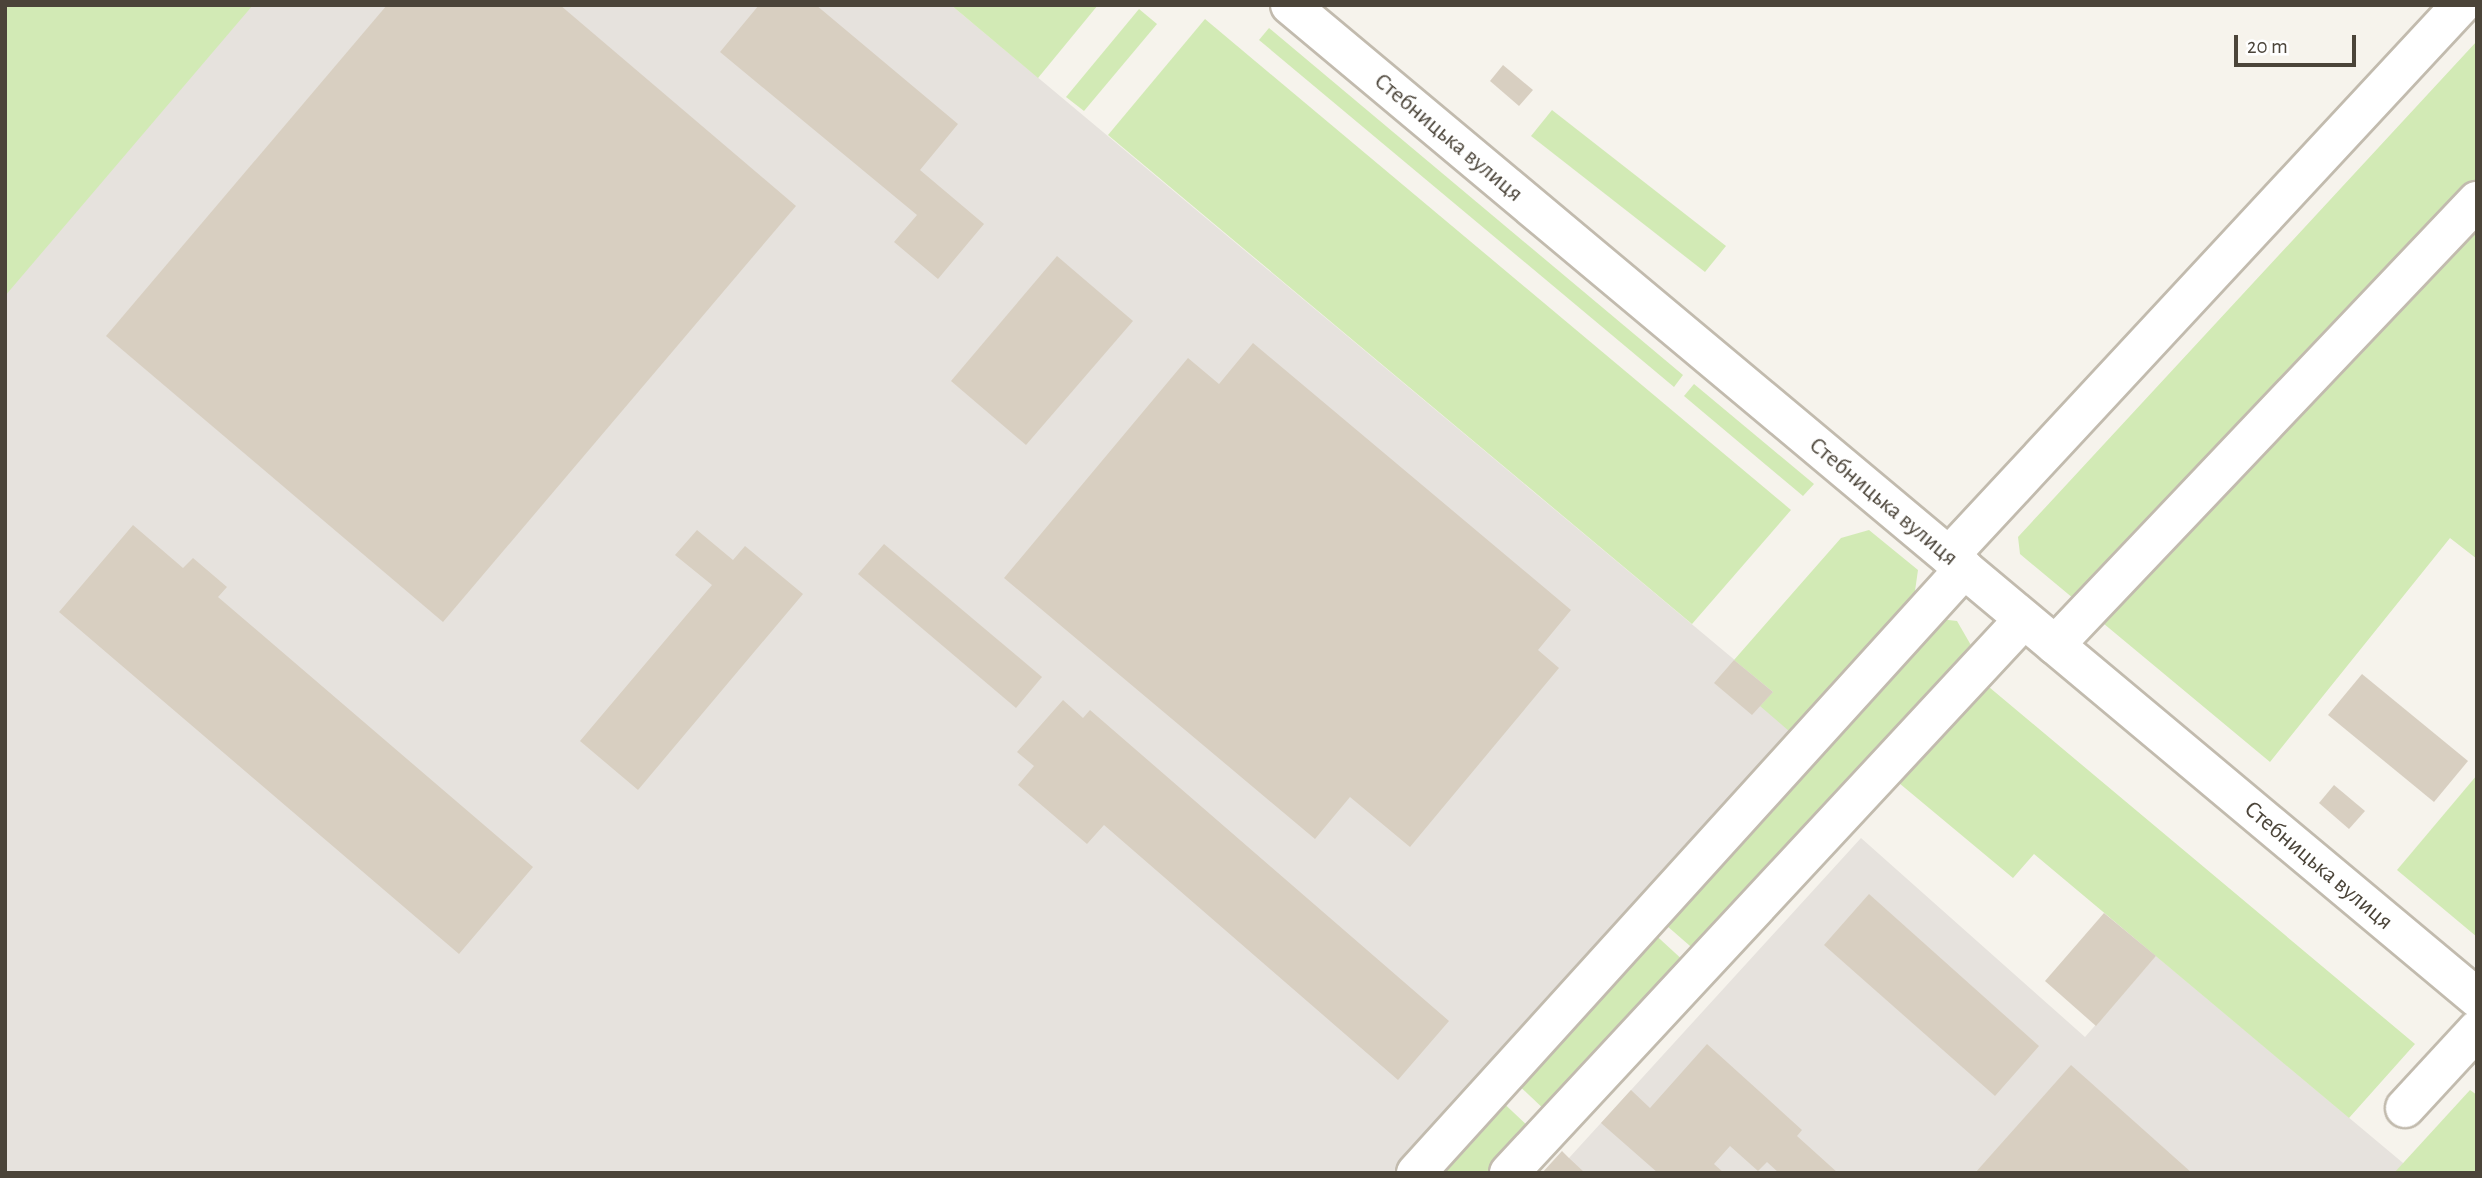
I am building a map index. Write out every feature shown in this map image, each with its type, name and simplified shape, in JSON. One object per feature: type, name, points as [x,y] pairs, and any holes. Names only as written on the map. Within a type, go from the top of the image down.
[{"type":"street","name":"Стебницька вулиця","points":[[1290,5],[2477,998]]},
{"type":"street","points":[[1416,1173],[1956,563],[2461,5]]},
{"type":"street","points":[[2055,645],[2477,201]]},
{"type":"street","points":[[1509,1173],[2024,619]]},
{"type":"street","points":[[2405,1108],[2477,1030]]},
{"type":"shaded area","points":[[5,5],[951,5],[1773,692],[1797,738],[1401,1173],[5,1173]]},
{"type":"shaded area","points":[[1861,838],[2085,1037],[2156,956],[2415,1173],[1542,1173],[1569,1158]]},
{"type":"green space","points":[[5,5],[253,5],[5,296]]},
{"type":"green space","points":[[951,5],[1098,5],[1038,78]]},
{"type":"green space","points":[[1139,9],[1157,24],[1084,111],[1066,97]]},
{"type":"green space","points":[[1205,19],[1791,510],[1692,624],[1108,135]]},
{"type":"green space","points":[[1269,28],[1683,375],[1674,387],[1259,40]]},
{"type":"green space","points":[[2477,41],[2477,559],[2450,538],[2270,762],[2020,554],[2018,537]]},
{"type":"green space","points":[[1552,110],[1726,246],[1705,272],[1531,136]]},
{"type":"green space","points":[[1694,384],[1814,484],[1803,496],[1684,396]]},
{"type":"green space","points":[[1869,530],[1918,570],[1912,612],[1797,738],[1760,706],[1773,692],[1734,660],[1841,538]]},
{"type":"green space","points":[[1940,619],[1957,621],[1972,647],[1697,952],[1659,919]]},
{"type":"green space","points":[[1983,682],[2415,1044],[2349,1118],[2034,854],[2013,878],[1893,778]]},
{"type":"green space","points":[[2477,775],[2477,937],[2397,870]]},
{"type":"green space","points":[[1649,929],[1686,963],[1548,1113],[1512,1079]]},
{"type":"green space","points":[[2470,1090],[2477,1095],[2477,1173],[2394,1173]]},
{"type":"green space","points":[[1496,1096],[1532,1130],[1492,1173],[1426,1173]]},
{"type":"building","points":[[387,5],[560,5],[796,206],[443,622],[106,336]]},
{"type":"building","points":[[759,5],[816,5],[958,124],[920,170],[984,224],[938,279],[894,242],[917,215],[720,52]]},
{"type":"building","points":[[1503,65],[1533,90],[1519,106],[1490,81]]},
{"type":"building","points":[[1057,256],[1133,321],[1026,445],[951,381]]},
{"type":"building","points":[[1253,343],[1571,610],[1538,650],[1559,668],[1410,847],[1350,797],[1315,839],[1004,578],[1188,358],[1219,384]]},
{"type":"building","points":[[133,525],[183,568],[193,558],[227,587],[218,597],[533,867],[459,954],[59,612]]},
{"type":"building","points":[[697,530],[733,560],[745,546],[803,594],[638,790],[580,741],[712,585],[675,555]]},
{"type":"building","points":[[884,544],[1042,677],[1016,708],[858,574]]},
{"type":"building","points":[[1734,660],[1773,692],[1752,715],[1714,683]]},
{"type":"building","points":[[2362,674],[2468,761],[2434,802],[2328,715]]},
{"type":"building","points":[[1063,700],[1083,718],[1090,710],[1449,1021],[1398,1080],[1104,825],[1087,844],[1018,785],[1034,766],[1017,752]]},
{"type":"building","points":[[2334,785],[2365,811],[2349,829],[2319,803]]},
{"type":"building","points":[[1869,894],[2039,1046],[1995,1096],[1824,945]]},
{"type":"building","points":[[2104,913],[2156,956],[2096,1026],[2045,981]]},
{"type":"building","points":[[1707,1044],[1802,1130],[1797,1136],[1838,1173],[1779,1173],[1767,1162],[1758,1171],[1730,1146],[1714,1164],[1724,1173],[1658,1173],[1601,1123],[1631,1090],[1650,1108]]},
{"type":"building","points":[[2071,1065],[2192,1173],[1975,1173]]},
{"type":"building","points":[[1562,1151],[1569,1158],[1585,1173],[1542,1173]]}]
